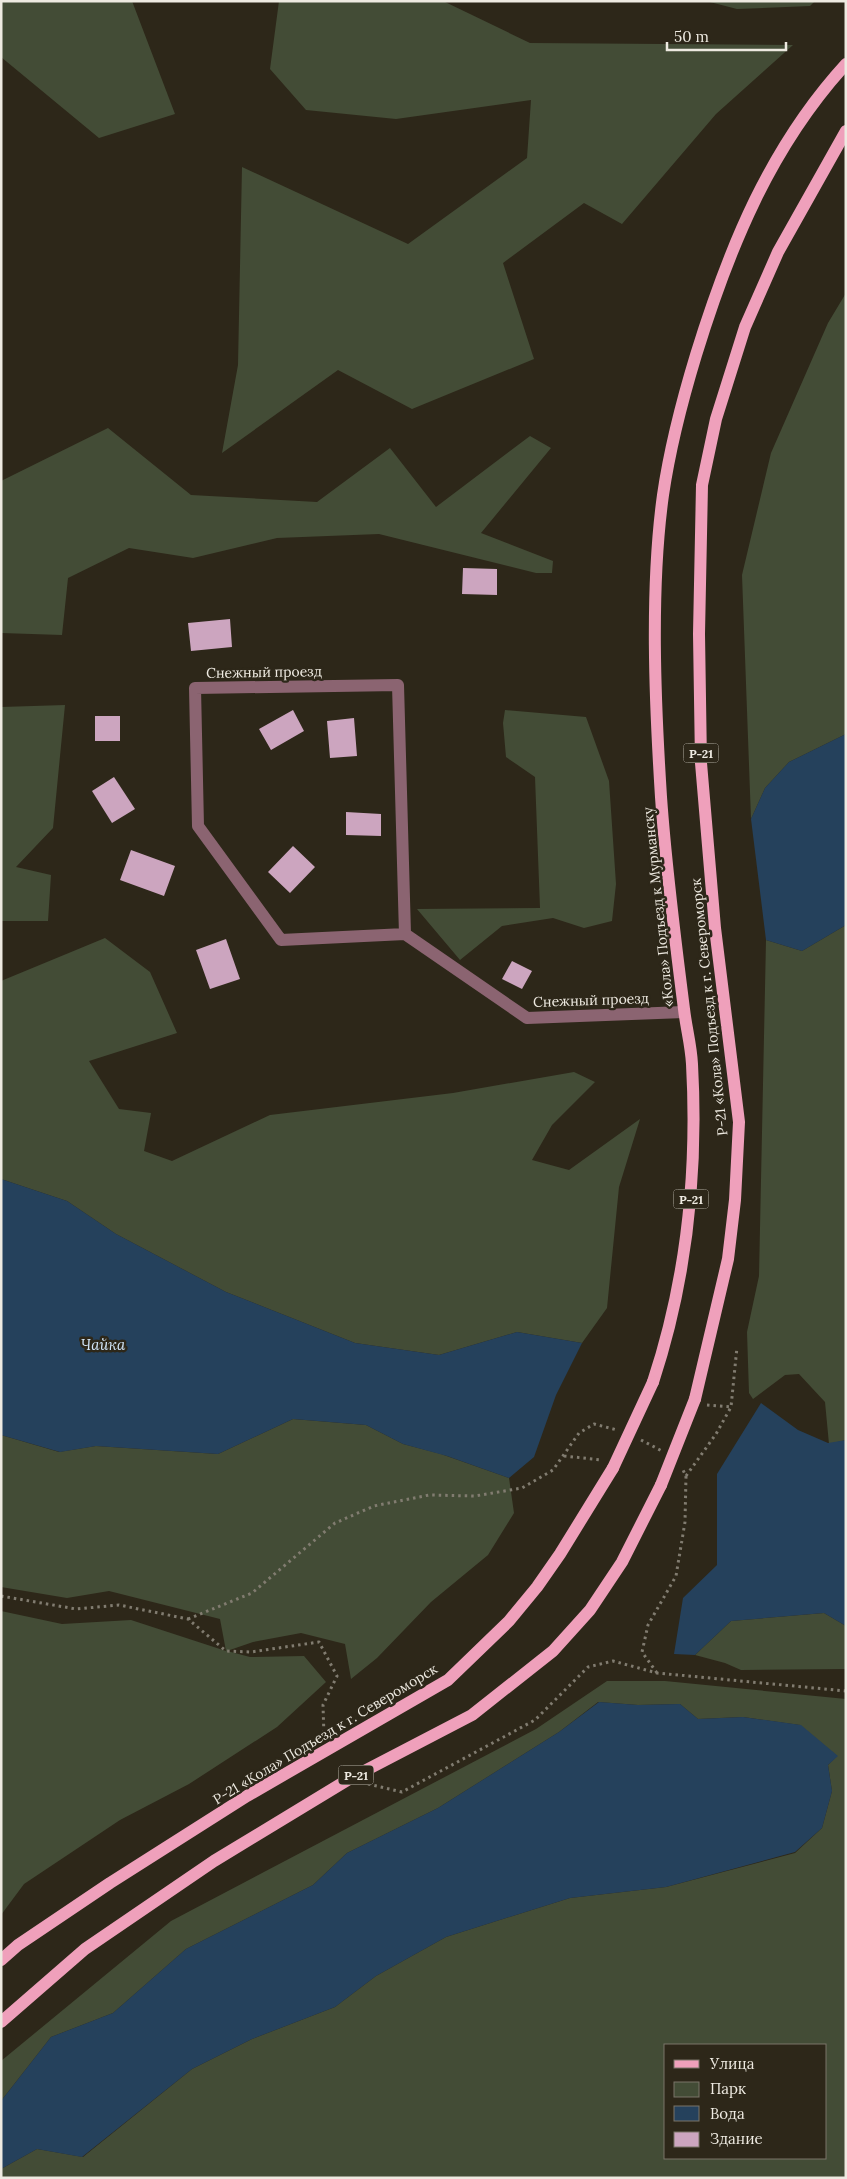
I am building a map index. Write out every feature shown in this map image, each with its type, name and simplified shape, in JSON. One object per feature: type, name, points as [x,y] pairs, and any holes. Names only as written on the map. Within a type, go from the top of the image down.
[{"type":"main road","name":"«Кола» Подъезд к Мурманску","points":[[684,1012],[661,798],[656,668],[657,568],[663,495],[678,413],[717,287],[761,183],[818,95],[846,64]]},
{"type":"main road","name":"Р-21 «Кола» Подъезд к г. Североморск","points":[[1,2022],[85,1949],[214,1861],[349,1779],[472,1715],[553,1650],[590,1610],[617,1570],[661,1485],[694,1402],[728,1259],[735,1200],[739,1122],[715,928],[701,763],[699,634],[702,485],[716,418],[745,327],[778,252],[846,131]]},
{"type":"main road","name":"Р-21 «Кола» Подъезд к г. Североморск","points":[[1,1960],[18,1944],[247,1796],[325,1753],[448,1680],[509,1621],[560,1554],[614,1464],[653,1382],[669,1333],[682,1273],[690,1215],[695,1138],[692,1059],[684,1012]]},
{"type":"street","name":"Снежный проезд","points":[[405,934],[398,685],[195,688],[198,826],[281,940],[405,934],[527,1018],[684,1012]]},
{"type":"path","points":[[686,1476],[716,1434],[731,1407],[737,1347]]},
{"type":"path","points":[[694,1402],[731,1407]]},
{"type":"path","points":[[188,1619],[252,1593],[335,1523],[374,1506],[429,1495],[476,1496],[522,1488],[553,1470],[579,1433],[594,1424],[623,1432]]},
{"type":"path","points":[[632,1436],[651,1443],[665,1453]]},
{"type":"path","points":[[563,1456],[614,1464]]},
{"type":"path","points":[[657,1673],[642,1652],[648,1625],[676,1576],[685,1522],[686,1476],[679,1463]]},
{"type":"path","points":[[1,1596],[76,1609],[119,1604],[188,1619],[226,1651],[251,1652],[319,1642],[337,1676],[323,1705],[325,1753]]},
{"type":"path","points":[[349,1779],[402,1792],[536,1720],[588,1667],[613,1661],[657,1673],[846,1691]]},
{"type":"green space","points":[[1,1],[132,1],[175,114],[99,138],[1,57]]},
{"type":"green space","points":[[279,1],[443,1],[530,43],[793,45],[716,114],[622,224],[584,203],[503,263],[534,359],[412,409],[338,370],[222,453],[238,365],[242,167],[408,244],[527,158],[531,100],[396,119],[306,110],[270,69]]},
{"type":"green space","points":[[706,1],[815,1],[810,6],[737,9]]},
{"type":"green space","points":[[846,293],[846,734],[789,762],[765,788],[751,819],[742,575],[771,453],[828,323]]},
{"type":"green space","points":[[108,428],[191,495],[317,502],[390,448],[436,507],[530,436],[551,448],[481,533],[553,561],[552,573],[536,573],[379,534],[277,538],[193,558],[129,548],[68,578],[62,635],[1,633],[1,481]]},
{"type":"green space","points":[[65,705],[53,828],[16,867],[51,875],[48,921],[1,921],[1,707]]},
{"type":"green space","points":[[505,710],[586,717],[609,781],[616,884],[612,921],[584,928],[553,918],[502,926],[460,960],[417,909],[540,908],[535,777],[506,757],[503,723]]},
{"type":"green space","points":[[846,925],[846,1440],[829,1444],[825,1402],[799,1374],[785,1375],[753,1399],[749,1393],[747,1332],[759,1276],[766,940],[802,951]]},
{"type":"green space","points":[[105,938],[150,972],[177,1033],[89,1061],[119,1109],[151,1113],[144,1151],[172,1161],[270,1115],[453,1093],[574,1072],[595,1082],[552,1125],[532,1160],[569,1170],[640,1119],[619,1187],[607,1308],[582,1343],[517,1332],[439,1355],[355,1343],[226,1292],[116,1234],[67,1201],[1,1179],[1,981]]},
{"type":"green space","points":[[293,1419],[366,1425],[403,1444],[441,1454],[509,1478],[514,1513],[488,1555],[431,1602],[377,1658],[351,1679],[345,1644],[301,1633],[253,1642],[227,1651],[250,1657],[304,1656],[326,1682],[277,1727],[189,1784],[120,1820],[24,1884],[1,1915],[1,1611],[62,1624],[131,1620],[226,1651],[220,1619],[109,1591],[67,1598],[1,1587],[1,1435],[59,1452],[96,1446],[218,1454]]},
{"type":"green space","points":[[824,1613],[846,1626],[846,1669],[741,1670],[725,1663],[695,1655],[731,1621]]},
{"type":"green space","points":[[607,1681],[665,1681],[846,1699],[846,2178],[1,2178],[1,2169],[37,2149],[83,2157],[192,2069],[252,2039],[335,2007],[376,1976],[446,1937],[570,1898],[666,1887],[795,1853],[822,1828],[832,1791],[828,1765],[837,1756],[800,1725],[743,1717],[698,1719],[680,1704],[638,1705],[598,1702],[559,1732],[438,1808],[347,1853],[313,1885],[186,1949],[113,2013],[51,2037],[1,2101],[1,2061],[171,1921],[536,1729]]},
{"type":"water","points":[[846,734],[846,925],[802,951],[766,940],[751,819],[765,788],[789,762]]},
{"type":"water","name":"Чайка","points":[[1,1179],[67,1201],[116,1234],[226,1292],[355,1343],[439,1355],[517,1332],[582,1343],[556,1395],[534,1457],[509,1478],[447,1456],[403,1444],[366,1425],[293,1419],[218,1454],[96,1446],[60,1452],[1,1435]]},
{"type":"water","points":[[761,1403],[798,1430],[828,1443],[846,1440],[846,1626],[824,1613],[731,1621],[695,1655],[674,1654],[683,1598],[717,1565],[717,1474]]},
{"type":"water","points":[[599,1702],[638,1705],[680,1704],[698,1719],[743,1717],[801,1725],[838,1756],[828,1765],[832,1791],[822,1828],[795,1852],[666,1887],[570,1898],[446,1937],[376,1976],[335,2007],[252,2039],[192,2069],[82,2157],[37,2149],[1,2169],[1,2101],[51,2037],[113,2013],[186,1949],[313,1885],[347,1853],[438,1808],[559,1732]]},
{"type":"building","points":[[463,568],[497,569],[497,595],[462,594]]},
{"type":"building","points":[[230,619],[232,647],[191,651],[188,623]]},
{"type":"building","points":[[293,710],[304,731],[271,750],[259,729]]},
{"type":"building","points":[[95,716],[120,716],[120,741],[95,741]]},
{"type":"building","points":[[354,718],[357,756],[330,758],[327,721]]},
{"type":"building","points":[[114,777],[135,809],[112,823],[92,791]]},
{"type":"building","points":[[346,812],[381,814],[381,836],[346,835]]},
{"type":"building","points":[[293,846],[315,867],[290,893],[268,872]]},
{"type":"building","points":[[131,850],[175,866],[164,896],[120,880]]},
{"type":"building","points":[[226,939],[240,979],[210,989],[196,950]]},
{"type":"building","points":[[512,961],[532,971],[522,989],[502,979]]}]
